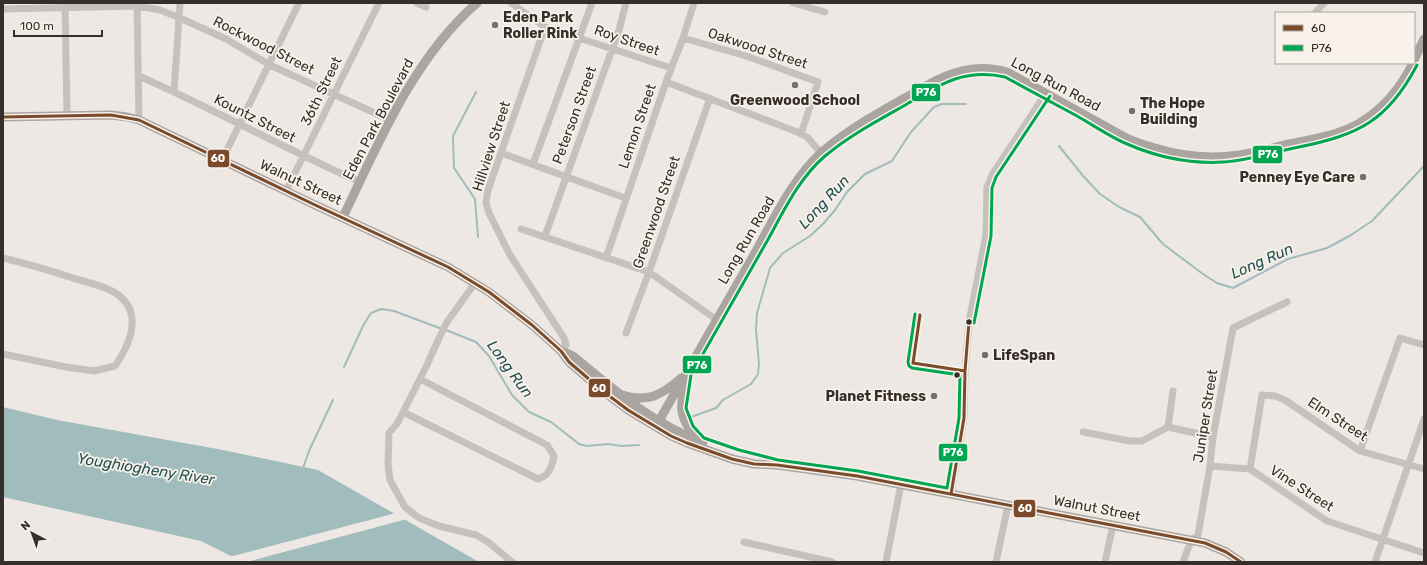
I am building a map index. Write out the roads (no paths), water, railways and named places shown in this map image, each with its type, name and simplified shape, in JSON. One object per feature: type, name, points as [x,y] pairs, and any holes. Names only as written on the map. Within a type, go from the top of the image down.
[{"type":"main road","name":"Eden Park Boulevard","points":[[343,217],[390,120],[420,70],[439,41],[466,12],[477,3]]},
{"type":"main road","points":[[1415,58],[1424,40]]},
{"type":"main road","name":"Long Run Road","points":[[657,424],[794,184],[821,153],[844,134],[937,80],[964,70],[981,68],[1001,70],[1008,72],[1128,139],[1148,147],[1169,152],[1187,156],[1208,157],[1238,155],[1335,134],[1358,124],[1378,111],[1389,100],[1399,88],[1412,64]]},
{"type":"main road","name":"Walnut Street","points":[[3,117],[111,115],[127,116],[139,120],[448,267],[475,283],[518,314],[561,351],[569,362],[628,410],[701,442],[738,455],[777,465]]},
{"type":"main road","name":"Walnut Street","points":[[561,351],[573,356],[618,394],[657,424],[687,443],[724,457],[754,464],[777,465],[857,476],[1191,541],[1215,546],[1240,562]]},
{"type":"main road","points":[[618,394],[632,398],[647,398],[659,395],[670,388],[686,373]]},
{"type":"main road","points":[[686,373],[681,408],[689,429],[701,442]]},
{"type":"street","points":[[174,92],[180,3]]},
{"type":"street","points":[[222,160],[300,3]]},
{"type":"street","name":"36th Street","points":[[286,191],[379,3]]},
{"type":"street","points":[[417,3],[426,7]]},
{"type":"street","name":"Roy Street","points":[[511,3],[545,27],[671,68]]},
{"type":"street","points":[[533,164],[592,3]]},
{"type":"street","name":"Peterson Street","points":[[545,236],[619,30],[626,3]]},
{"type":"street","name":"Lemon Street","points":[[606,258],[625,198],[683,38],[694,3]]},
{"type":"street","points":[[793,3],[825,12]]},
{"type":"street","points":[[1316,12],[1324,3]]},
{"type":"street","points":[[65,5],[67,116]]},
{"type":"street","name":"Rockwood Street","points":[[3,9],[65,5],[137,5],[160,10],[226,39],[270,65],[390,120]]},
{"type":"street","points":[[137,5],[139,120]]},
{"type":"street","name":"Hillview Street","points":[[545,27],[486,197],[488,213],[510,254],[564,338],[566,345],[561,351]]},
{"type":"street","name":"Oakwood Street","points":[[683,38],[746,56],[818,82],[802,134]]},
{"type":"street","name":"Kountz Street","points":[[139,76],[239,124],[303,157],[360,182]]},
{"type":"street","points":[[666,82],[802,134],[807,137],[821,153]]},
{"type":"street","points":[[951,494],[964,418],[965,371],[969,322],[986,235],[987,187],[990,178],[1046,93]]},
{"type":"street","name":"Greenwood Street","points":[[626,333],[710,98]]},
{"type":"street","points":[[501,153],[625,198]]},
{"type":"street","points":[[521,229],[649,272],[716,320]]},
{"type":"street","points":[[3,258],[108,289],[123,299],[130,308],[133,325],[125,351],[115,366],[94,370],[66,367],[3,354]]},
{"type":"street","points":[[475,283],[448,322],[397,424],[389,433],[388,464],[390,480],[405,507],[419,518],[439,526],[476,535],[488,542],[512,562]]},
{"type":"street","name":"Juniper Street","points":[[1183,562],[1191,541],[1198,535],[1210,466],[1213,436],[1233,328],[1287,302]]},
{"type":"street","points":[[1360,451],[1400,338],[1424,345]]},
{"type":"street","points":[[403,412],[538,479],[547,475],[553,465],[554,456],[552,450],[547,445],[420,379]]},
{"type":"street","points":[[1168,427],[1173,391]]},
{"type":"street","name":"Elm Street","points":[[1250,470],[1262,395],[1276,396],[1285,400],[1360,451],[1424,469]]},
{"type":"street","points":[[1375,562],[1424,420]]},
{"type":"street","points":[[1083,432],[1130,441],[1142,441],[1168,427],[1213,436]]},
{"type":"street","name":"Vine Street","points":[[1210,466],[1250,470],[1327,522],[1424,552]]},
{"type":"street","points":[[886,562],[901,484]]},
{"type":"street","points":[[996,562],[1008,505]]},
{"type":"street","points":[[1105,562],[1112,525]]},
{"type":"street","points":[[744,542],[832,562]]},
{"type":"water","name":"Youghiogheny River","points":[[3,407],[57,420],[223,450],[318,470],[479,562],[243,562],[201,541],[3,497]]},
{"type":"waterway","points":[[476,92],[453,136],[454,168],[475,199],[478,237]]},
{"type":"waterway","name":"Long Run","points":[[691,417],[716,408],[723,400],[751,384],[758,374],[759,364],[756,330],[757,313],[770,268],[783,253],[810,236],[823,224],[847,192],[865,174],[892,161],[911,132],[934,107],[942,104],[966,104]]},
{"type":"waterway","name":"Long Run","points":[[1059,146],[1100,194],[1119,207],[1140,217],[1163,244],[1203,274],[1217,283],[1233,288],[1288,259],[1327,248],[1351,235],[1372,221],[1424,166]]},
{"type":"waterway","name":"Long Run","points":[[344,367],[364,324],[371,313],[381,309],[394,311],[442,329]]},
{"type":"waterway","name":"Long Run","points":[[446,330],[476,342],[489,356],[512,395],[529,412],[551,422],[579,444],[587,446],[608,444],[621,446],[639,445]]},
{"type":"waterway","name":"Long Run","points":[[303,468],[309,451],[333,400]]},
{"type":"place","name":"Eden Park Roller Rink","points":[[495,25]]},
{"type":"place","name":"Greenwood School","points":[[795,85]]},
{"type":"place","name":"The Hope Building","points":[[1132,111]]},
{"type":"place","name":"Penney Eye Care","points":[[1363,177]]},
{"type":"place","name":"LifeSpan","points":[[985,355]]},
{"type":"place","name":"Planet Fitness","points":[[934,396]]}]
